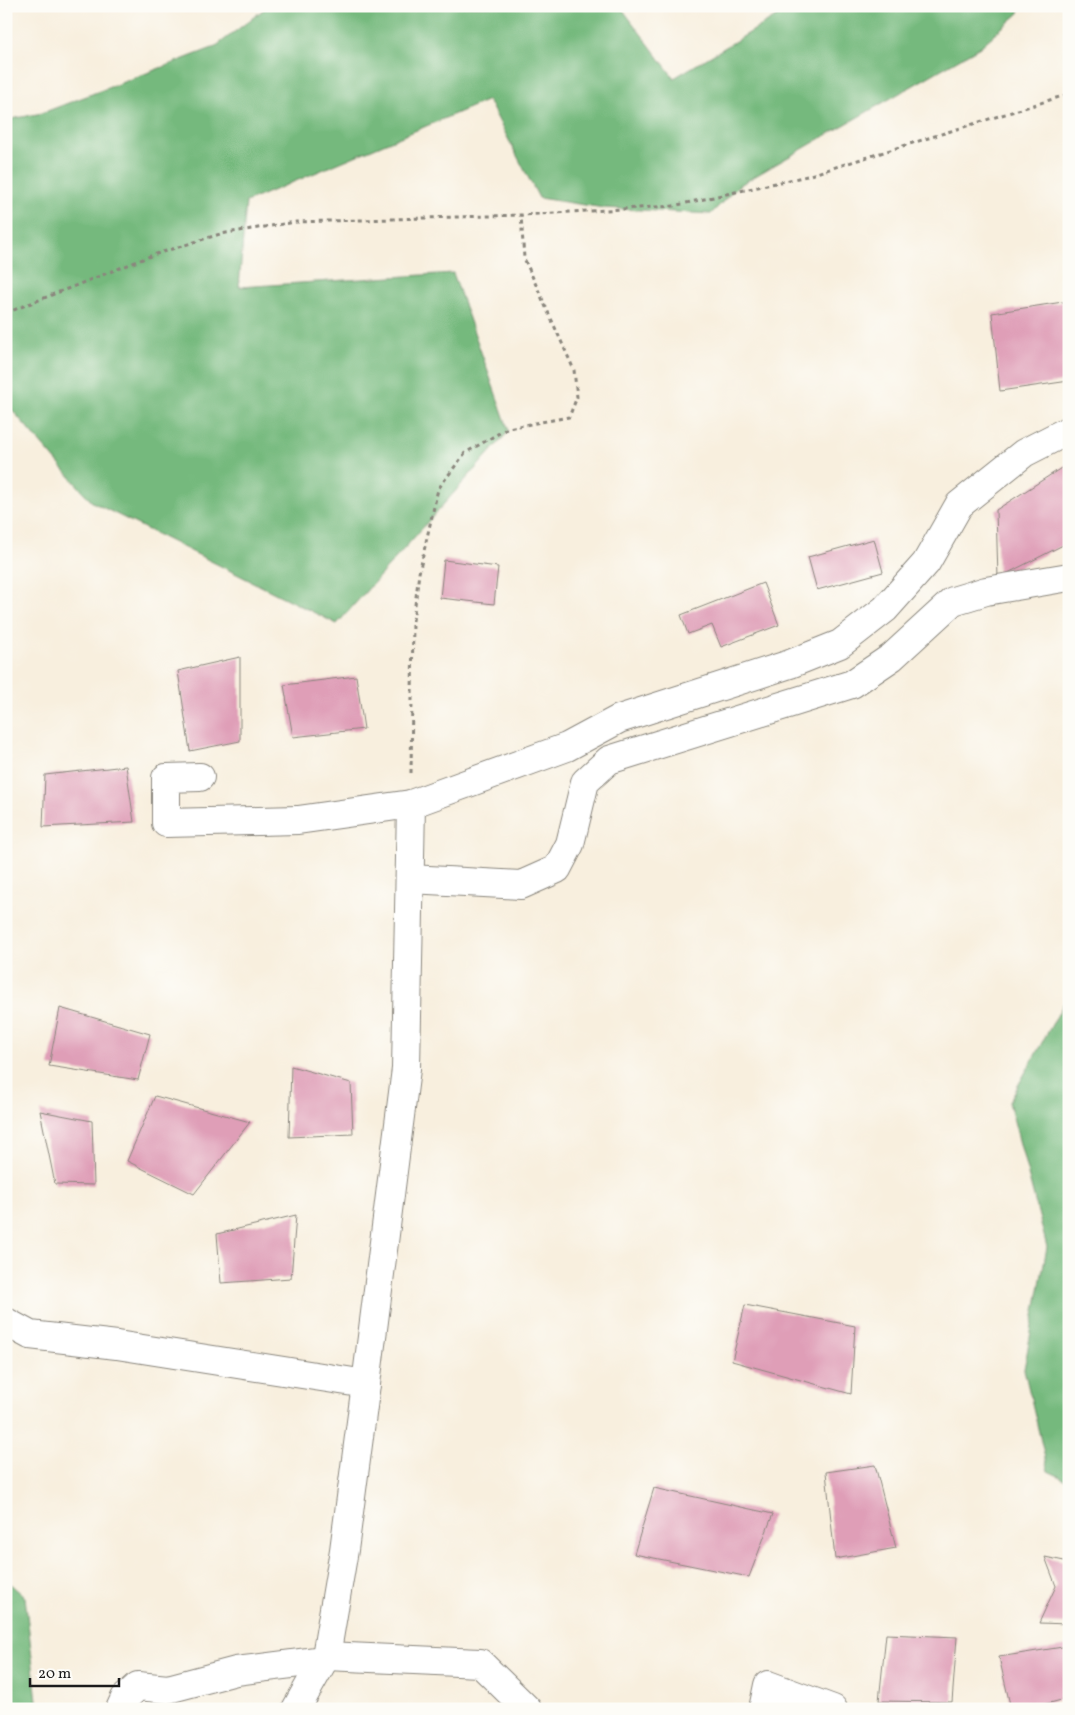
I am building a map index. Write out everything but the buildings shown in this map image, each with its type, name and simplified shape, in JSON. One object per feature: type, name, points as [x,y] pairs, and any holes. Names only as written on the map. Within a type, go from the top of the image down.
[{"type":"street","points":[[200,776],[166,778],[166,823],[298,820],[411,804],[566,747],[618,719],[790,664],[840,644],[885,609],[926,563],[959,505],[1024,453],[1069,430]]},
{"type":"street","points":[[410,879],[521,885],[557,870],[570,844],[585,782],[609,760],[852,684],[892,657],[953,600],[986,591],[1069,577]]},
{"type":"street","points":[[296,1709],[325,1658],[344,1550],[366,1384],[406,1069],[411,804]]},
{"type":"street","points":[[6,1322],[30,1335],[117,1345],[366,1384]]},
{"type":"street","points":[[120,1709],[124,1698],[138,1686],[168,1689],[236,1671],[325,1658],[480,1664],[527,1709]]},
{"type":"street","points":[[763,1709],[768,1685],[833,1709]]},
{"type":"path","points":[[6,313],[153,255],[220,234],[296,222],[521,215],[673,206],[807,176],[1069,94]]},
{"type":"path","points":[[411,804],[413,621],[419,573],[438,489],[465,453],[508,428],[569,417],[577,397],[574,370],[524,258],[521,215]]},
{"type":"green space","points":[[268,6],[620,6],[674,78],[794,6],[1020,6],[1019,13],[980,47],[738,186],[711,214],[604,208],[539,198],[488,100],[246,202],[239,287],[453,273],[509,431],[337,624],[92,502],[6,403],[6,120],[42,113],[215,47]]},
{"type":"green space","points":[[1069,994],[1069,1481],[1048,1471],[1024,1369],[1047,1247],[1009,1102]]},
{"type":"green space","points":[[6,1580],[25,1597],[38,1709],[6,1709]]}]
